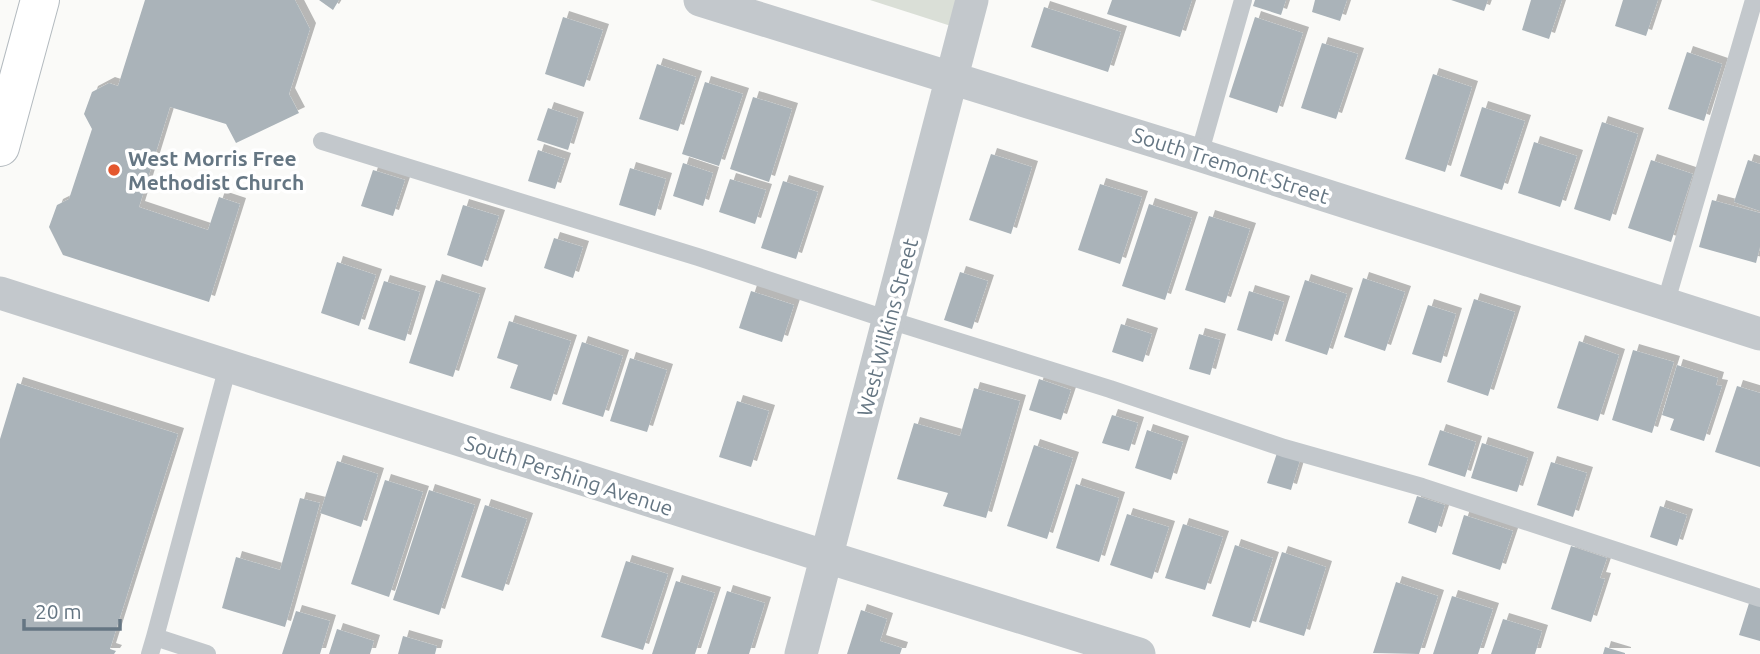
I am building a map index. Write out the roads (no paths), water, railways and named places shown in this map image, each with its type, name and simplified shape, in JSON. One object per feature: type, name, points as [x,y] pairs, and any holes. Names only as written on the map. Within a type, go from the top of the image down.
[{"type":"main road","points":[[0,147],[40,0]]},
{"type":"street","name":"South Tremont Street","points":[[700,0],[1199,155],[1760,334]]},
{"type":"street","name":"West Wilkins Street","points":[[801,654],[972,0]]},
{"type":"street","name":"South Pershing Avenue","points":[[0,293],[1139,654]]},
{"type":"lane","points":[[1199,155],[1243,0]]},
{"type":"lane","points":[[1665,305],[1754,0]]},
{"type":"lane","points":[[321,141],[698,257],[1110,389],[1284,448],[1422,487],[1760,598]]},
{"type":"lane","points":[[207,654],[153,645],[228,366]]},
{"type":"place","name":"West Morris Free Methodist Church","points":[[114,170]]}]
